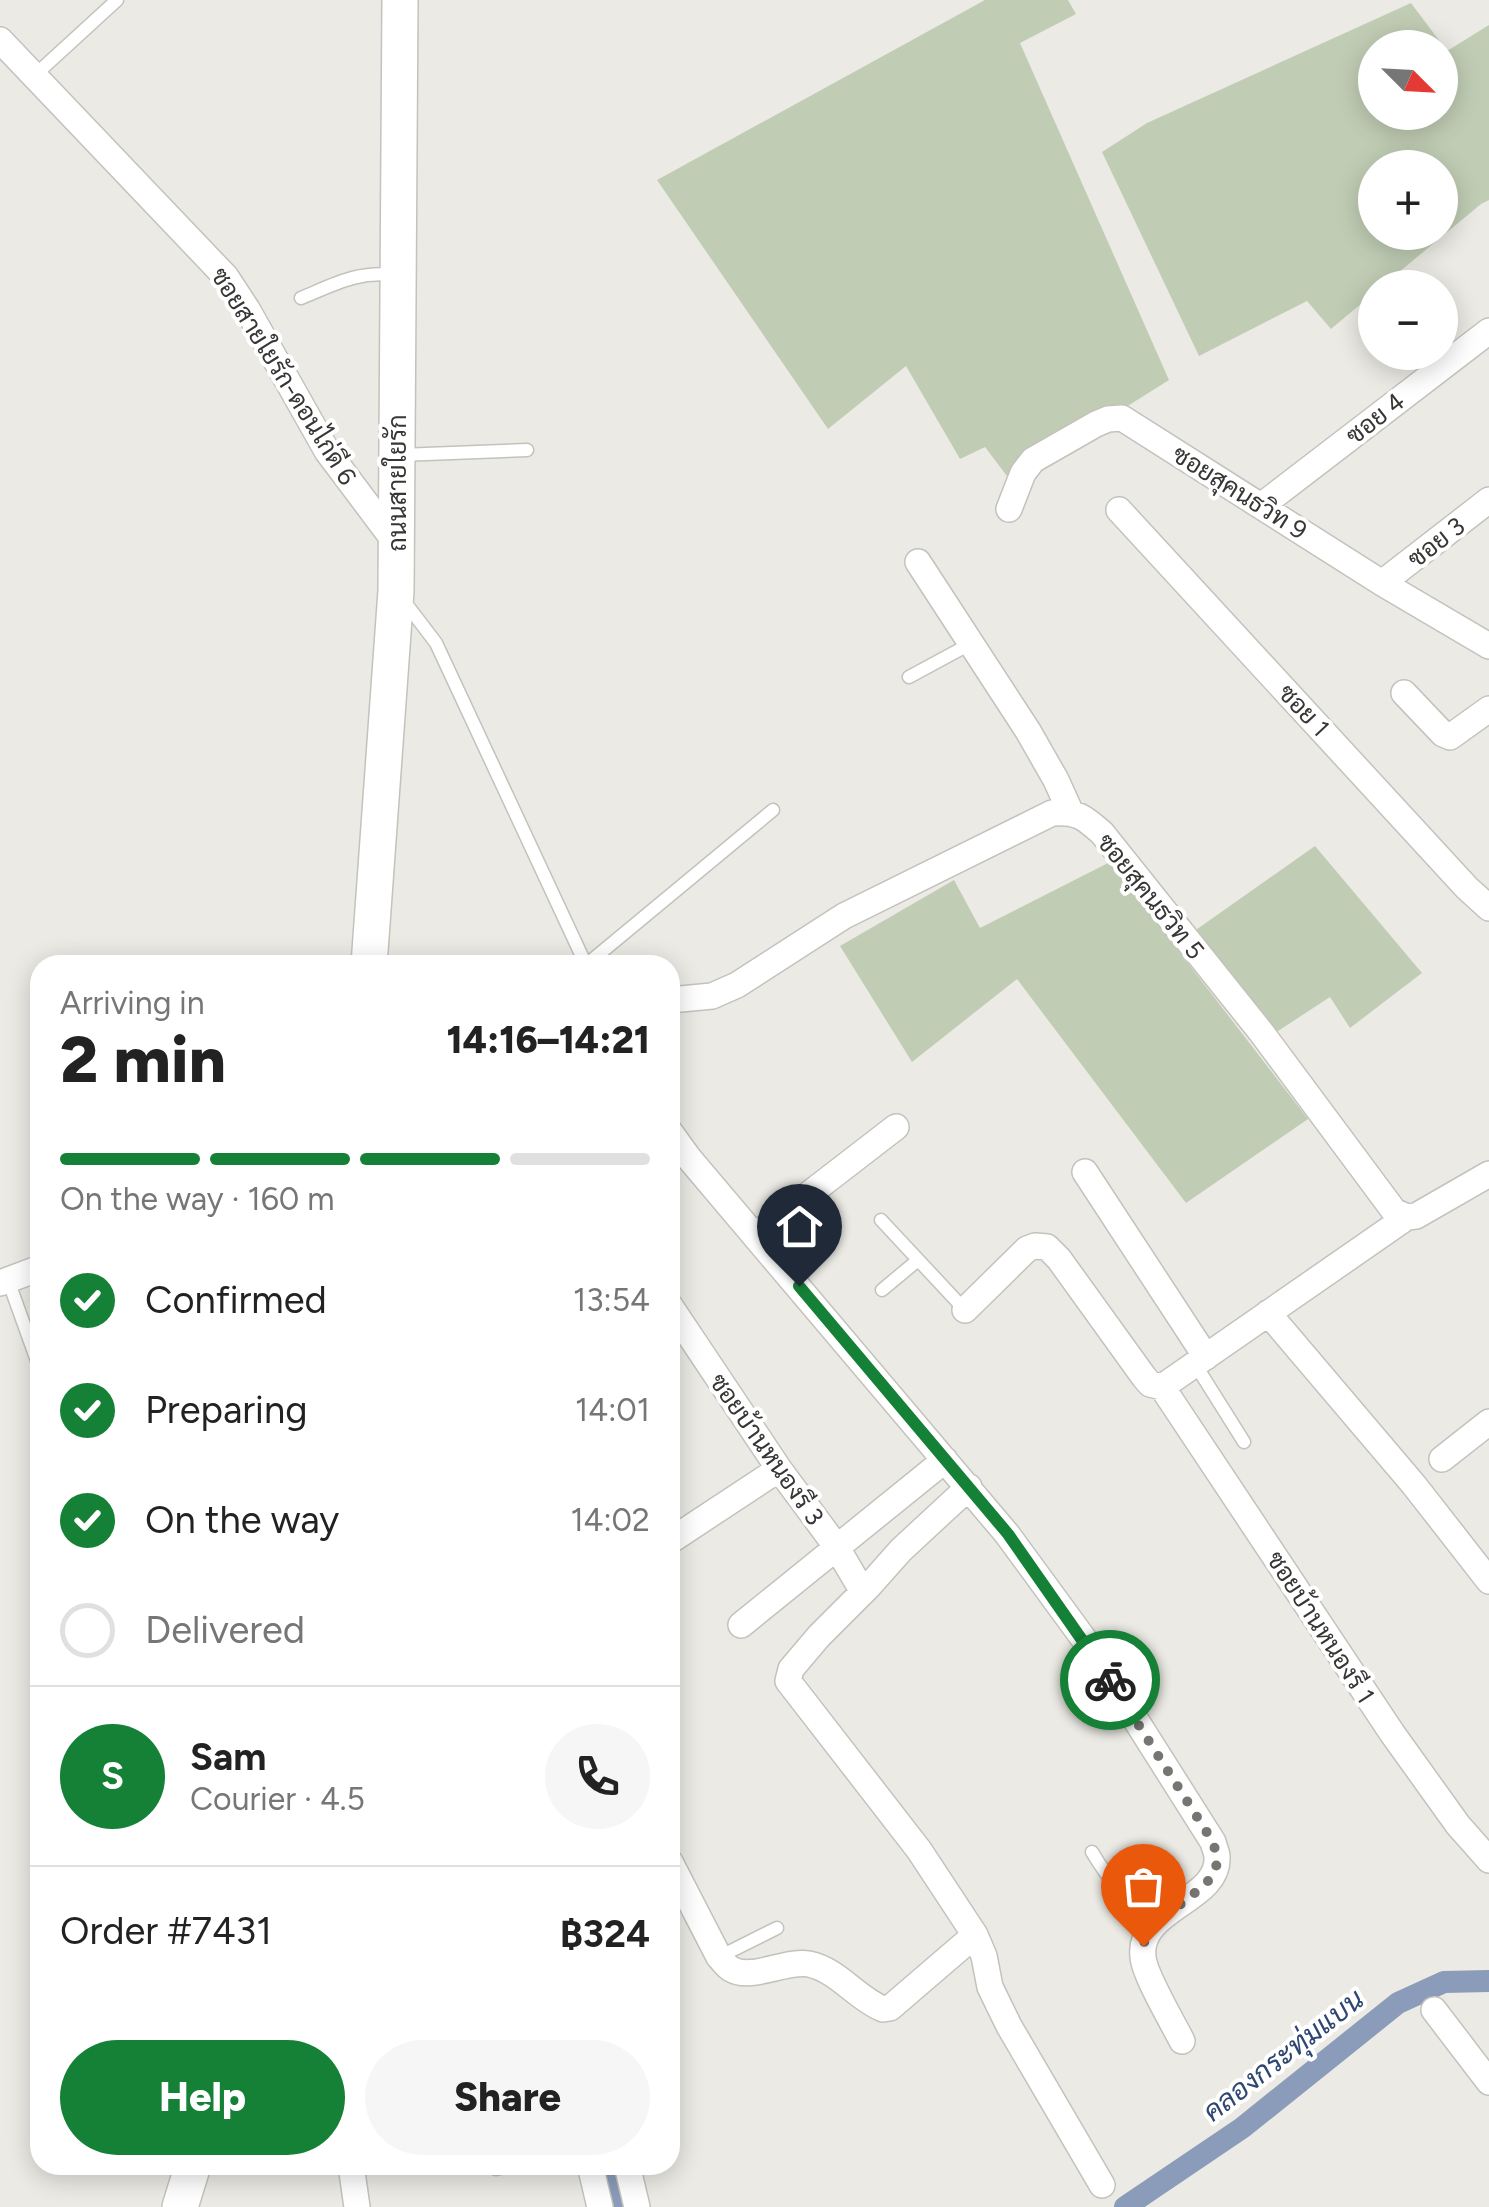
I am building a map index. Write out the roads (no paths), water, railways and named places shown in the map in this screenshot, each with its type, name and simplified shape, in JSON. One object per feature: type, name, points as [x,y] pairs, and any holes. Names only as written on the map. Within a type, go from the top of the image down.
[{"type":"street","name":"ถนนสายใยรัก","points":[[370,955],[396,591],[400,0]]},
{"type":"street","name":"ซอยสายใยรัก-ดอนไก่ดี 6","points":[[0,40],[226,276],[327,451],[396,543]]},
{"type":"street","name":"ซอย 4","points":[[1260,506],[1489,330]]},
{"type":"street","name":"ซอยสุคนธวิท 9","points":[[1009,509],[1023,473],[1033,460],[1096,424],[1122,418],[1489,646]]},
{"type":"street","name":"ซอย 3","points":[[1382,583],[1489,500]]},
{"type":"street","name":"ซอย 1","points":[[1119,510],[1489,908]]},
{"type":"street","points":[[680,999],[712,996],[737,985],[878,898],[1052,812],[1070,811],[1028,731],[918,562]]},
{"type":"street","points":[[1404,693],[1450,737],[1489,708]]},
{"type":"street","name":"ซอยสุคนธวิท 5","points":[[1070,811],[1102,833],[1261,1032],[1394,1211],[1408,1217]]},
{"type":"street","points":[[756,1234],[896,1127]]},
{"type":"street","points":[[680,1146],[1008,1534],[1089,1646],[1213,1842],[1216,1869],[1206,1884],[1148,1930],[1143,1946],[1142,1961],[1182,2041]]},
{"type":"street","points":[[1086,1172],[1200,1360]]},
{"type":"street","points":[[1162,1387],[1408,1217],[1489,1174]]},
{"type":"street","name":"ซอยบ้านหนองรี 1","points":[[965,1310],[1027,1249],[1047,1247],[1059,1259],[1144,1377],[1150,1384],[1162,1387],[1392,1734],[1458,1825],[1489,1860]]},
{"type":"street","points":[[4,1282],[30,1272]]},
{"type":"street","points":[[1268,1314],[1414,1485],[1489,1581]]},
{"type":"street","name":"ซอยบ้านหนองรี 3","points":[[680,1321],[836,1546],[863,1592]]},
{"type":"street","points":[[1442,1459],[1489,1422]]},
{"type":"street","points":[[741,1625],[946,1460]]},
{"type":"street","points":[[680,1534],[779,1469]]},
{"type":"street","points":[[969,1487],[902,1550],[796,1661],[788,1681],[919,1850],[974,1936],[984,1956],[990,1987],[1009,2026],[1102,2185]]},
{"type":"street","points":[[680,1881],[720,1958],[731,1969],[753,1972],[794,1963],[810,1964],[827,1970],[882,2009],[890,2008],[974,1936]]},
{"type":"street","points":[[1434,2010],[1489,2082]]},
{"type":"street","points":[[180,2207],[190,2175]]},
{"type":"street","points":[[352,2175],[357,2207]]},
{"type":"street","points":[[592,2175],[600,2207]]},
{"type":"street","points":[[629,2175],[637,2207]]},
{"type":"lane","points":[[34,76],[117,0]]},
{"type":"lane","points":[[302,298],[364,274],[398,276]]},
{"type":"lane","points":[[397,456],[527,450]]},
{"type":"lane","points":[[396,591],[436,643],[581,955]]},
{"type":"lane","points":[[909,677],[970,644]]},
{"type":"lane","points":[[598,955],[774,810]]},
{"type":"lane","points":[[881,1220],[965,1310]]},
{"type":"lane","points":[[882,1290],[918,1260]]},
{"type":"lane","points":[[4,1282],[30,1345]]},
{"type":"lane","points":[[1200,1360],[1244,1442]]},
{"type":"lane","points":[[1092,1852],[1123,1895],[1160,1920]]},
{"type":"lane","points":[[720,1958],[778,1928]]},
{"type":"waterway","name":"คลองกระทุ่มแบน","points":[[1125,2207],[1242,2128],[1398,2003],[1444,1982],[1489,1981]]},
{"type":"waterway","points":[[605,2175],[613,2207]]}]
